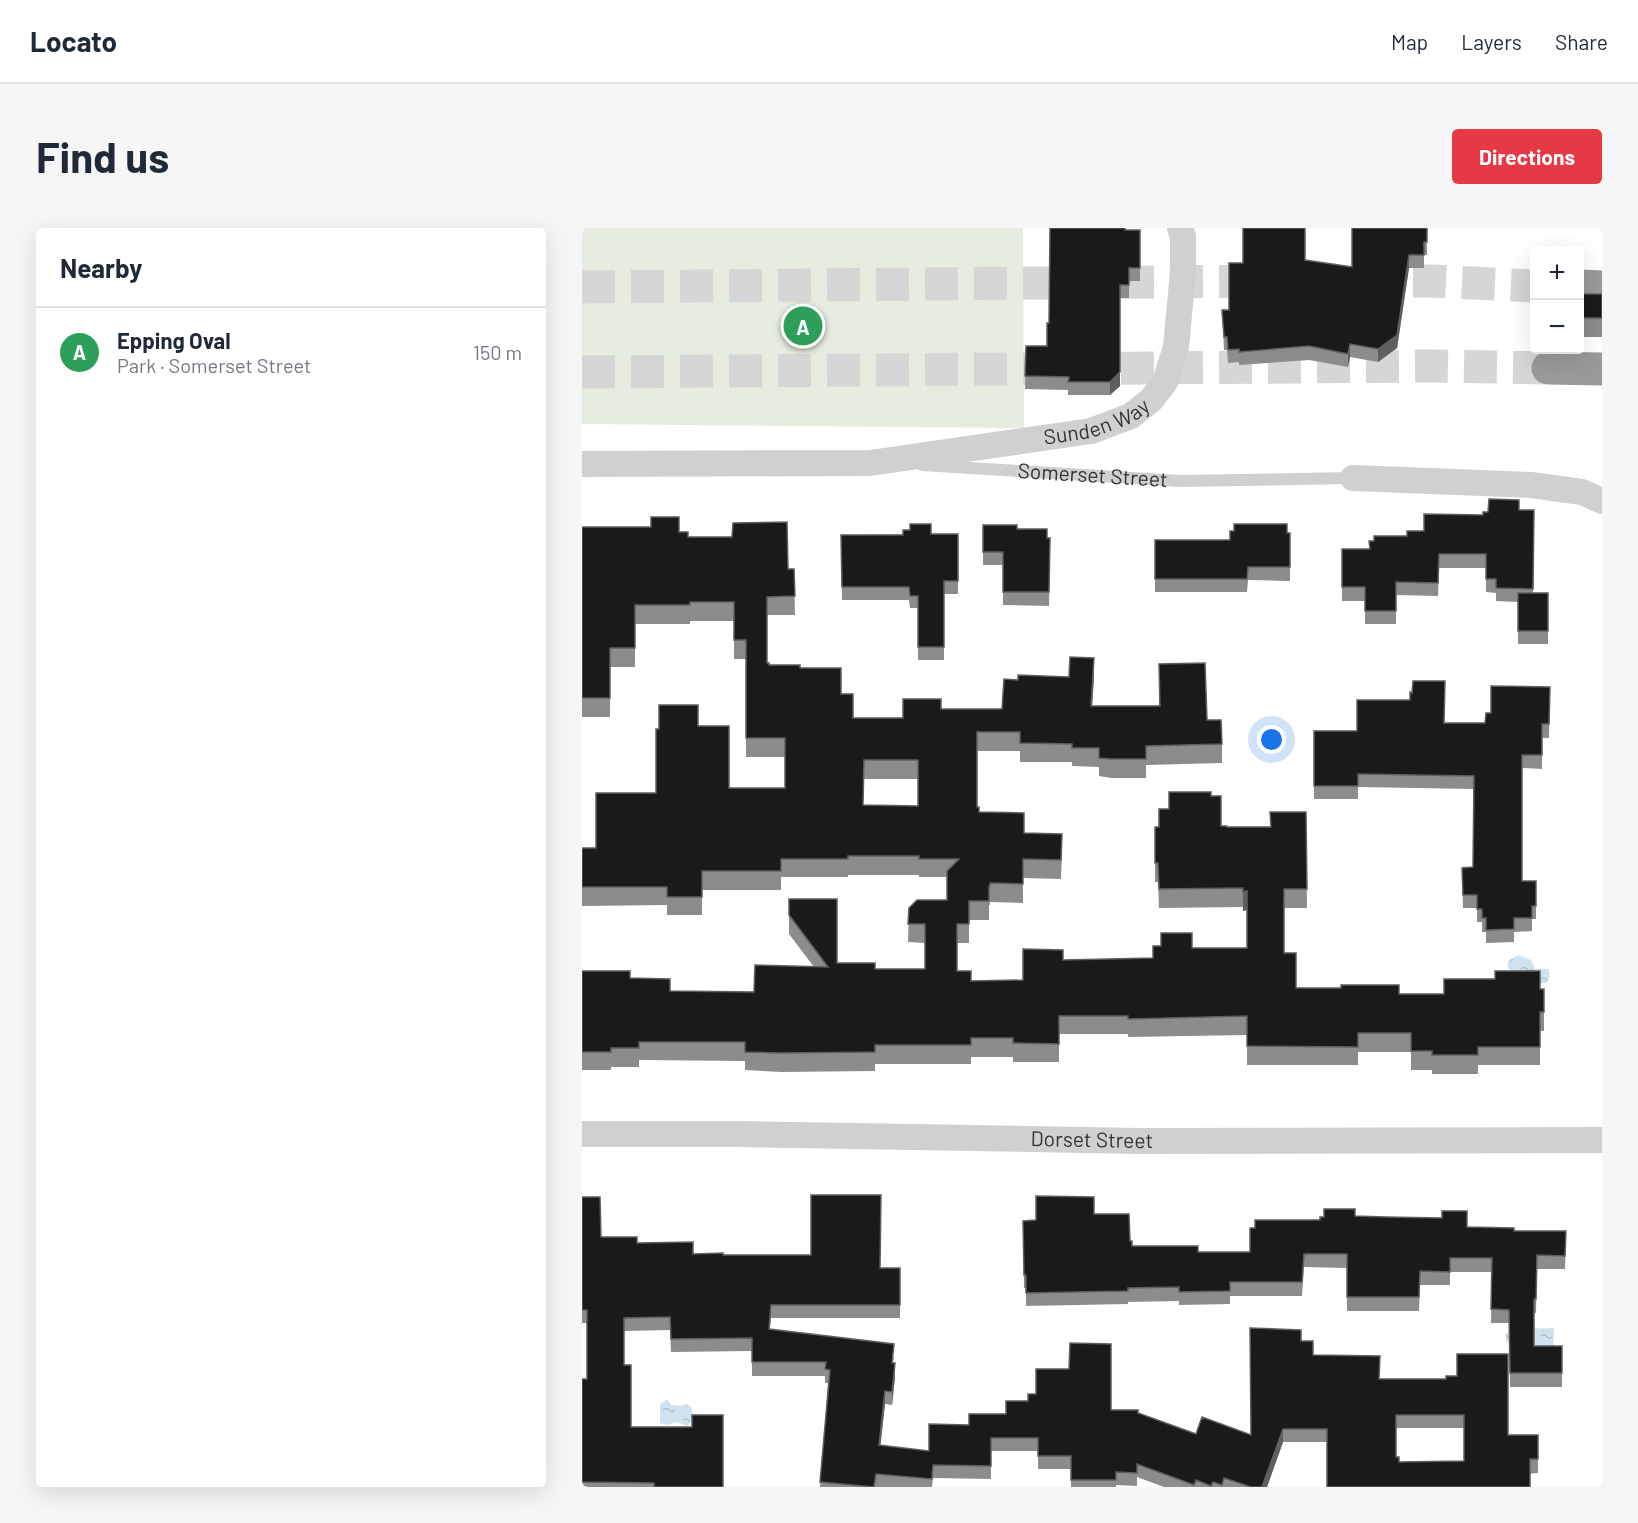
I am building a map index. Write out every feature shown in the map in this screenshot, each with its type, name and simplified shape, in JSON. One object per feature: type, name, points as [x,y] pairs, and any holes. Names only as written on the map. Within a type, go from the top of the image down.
[{"type":"highway","points":[[1584,286],[1602,286]]},
{"type":"highway","points":[[1548,368],[1602,369]]},
{"type":"street","name":"Sunden Way","points":[[870,463],[1091,431],[1131,416],[1151,400],[1165,382],[1176,347],[1185,231]]},
{"type":"street","name":"Somerset Street","points":[[582,464],[870,463]]},
{"type":"street","name":"Somerset Street","points":[[1353,478],[1531,485],[1581,492],[1602,501]]},
{"type":"street","name":"Dorset Street","points":[[582,1134],[739,1134],[1140,1141],[1602,1140]]},
{"type":"lane","name":"Somerset Street","points":[[870,463],[1180,481],[1353,478]]},
{"type":"shaded area","points":[[582,228],[1023,228],[1024,428],[582,424]]},
{"type":"water","points":[[1518,955],[1531,960],[1535,969],[1549,969],[1549,978],[1546,982],[1536,982],[1511,971],[1508,968],[1508,961]]},
{"type":"water","points":[[1554,1328],[1553,1348],[1512,1347],[1512,1343],[1506,1341],[1506,1333],[1513,1332],[1513,1329]]},
{"type":"water","points":[[667,1399],[671,1405],[687,1404],[692,1408],[689,1425],[677,1422],[667,1425],[660,1423],[660,1405]]},
{"type":"building","points":[[1050,228],[1140,230],[1140,268],[1129,268],[1129,285],[1120,285],[1120,372],[1110,382],[1068,382],[1069,377],[1025,376],[1026,346],[1047,346]]},
{"type":"building","points":[[1243,228],[1305,228],[1305,260],[1352,267],[1352,228],[1427,228],[1424,255],[1409,255],[1397,335],[1378,349],[1350,344],[1348,354],[1309,346],[1239,352],[1239,349],[1228,350],[1227,337],[1224,337],[1222,310],[1229,310],[1229,263],[1243,263]]},
{"type":"building","points":[[1584,294],[1602,294],[1602,318],[1584,318]]},
{"type":"building","points":[[1489,499],[1519,500],[1519,510],[1534,510],[1533,589],[1496,588],[1496,579],[1486,579],[1486,554],[1439,554],[1438,583],[1396,582],[1396,611],[1365,611],[1365,587],[1342,587],[1342,549],[1370,549],[1369,541],[1374,541],[1374,536],[1407,536],[1407,531],[1424,531],[1424,514],[1483,515],[1483,512],[1488,512]]},
{"type":"building","points":[[651,517],[679,517],[679,532],[688,532],[688,537],[732,537],[733,523],[787,522],[788,569],[794,569],[795,596],[767,597],[767,663],[769,665],[800,665],[800,668],[841,668],[841,694],[853,694],[853,718],[903,718],[903,699],[941,699],[941,709],[1002,709],[1004,679],[1018,680],[1018,675],[1069,677],[1070,657],[1094,658],[1091,706],[1160,706],[1159,664],[1205,663],[1207,720],[1221,720],[1222,744],[1146,746],[1146,759],[1111,759],[1099,758],[1099,748],[1072,748],[1072,744],[1020,743],[1020,732],[977,732],[977,807],[979,807],[979,812],[1024,813],[1024,833],[1062,834],[1061,860],[1023,859],[1023,884],[990,883],[989,901],[969,901],[969,924],[957,924],[957,971],[971,971],[971,981],[1023,980],[1023,949],[1063,950],[1063,960],[1153,958],[1153,946],[1161,946],[1161,933],[1192,933],[1192,948],[1247,948],[1247,891],[1243,892],[1243,888],[1159,889],[1158,863],[1155,863],[1155,827],[1159,827],[1159,809],[1169,809],[1169,792],[1211,792],[1211,796],[1221,796],[1221,826],[1271,827],[1270,812],[1306,812],[1307,889],[1284,889],[1284,953],[1296,953],[1296,988],[1399,985],[1399,994],[1444,994],[1444,979],[1495,979],[1495,971],[1540,971],[1540,989],[1544,989],[1544,1012],[1540,1012],[1540,1047],[1478,1047],[1478,1055],[1432,1055],[1432,1051],[1411,1051],[1411,1033],[1358,1033],[1358,1047],[1247,1046],[1247,1016],[1128,1019],[1128,1016],[1059,1016],[1059,1044],[1013,1043],[1013,1038],[971,1038],[971,1045],[875,1045],[875,1052],[781,1053],[745,1052],[745,1042],[639,1042],[639,1048],[611,1048],[611,1052],[582,1052],[582,971],[630,971],[630,978],[670,979],[670,991],[754,992],[755,965],[828,967],[789,915],[789,899],[837,899],[837,963],[875,963],[875,969],[925,969],[925,924],[908,924],[909,908],[917,900],[947,900],[947,871],[959,859],[919,859],[919,856],[848,856],[848,859],[781,859],[781,871],[702,871],[702,897],[667,897],[667,887],[582,887],[582,848],[596,848],[596,793],[656,793],[656,729],[659,729],[659,705],[698,705],[698,726],[729,726],[729,788],[785,788],[785,738],[746,738],[746,640],[734,640],[734,602],[635,605],[635,648],[610,648],[610,698],[582,698],[582,527],[651,527]],"holes":[[[864,760],[918,760],[918,806],[863,805]]]},
{"type":"building","points":[[910,524],[931,524],[931,534],[958,534],[958,581],[944,581],[944,647],[918,647],[918,596],[910,596],[909,587],[842,587],[841,535],[903,535],[903,530],[910,530]]},
{"type":"building","points":[[1234,524],[1287,524],[1287,533],[1290,533],[1290,567],[1248,567],[1247,579],[1155,579],[1155,540],[1230,540],[1230,531],[1234,531]]},
{"type":"building","points":[[983,525],[1017,525],[1017,529],[1047,529],[1047,538],[1050,538],[1049,592],[1003,592],[1003,552],[983,552]]},
{"type":"building","points":[[1518,593],[1548,593],[1548,631],[1518,631]]},
{"type":"building","points":[[1413,681],[1445,681],[1444,723],[1485,723],[1486,713],[1491,713],[1491,686],[1550,687],[1549,724],[1542,724],[1542,755],[1522,755],[1522,881],[1536,881],[1536,906],[1532,906],[1532,918],[1514,918],[1514,929],[1486,930],[1486,918],[1482,918],[1482,909],[1477,909],[1477,895],[1463,895],[1462,868],[1473,867],[1474,776],[1358,774],[1358,786],[1314,786],[1314,731],[1357,731],[1357,700],[1410,700]]},
{"type":"building","points":[[811,1195],[881,1195],[880,1268],[900,1268],[900,1305],[771,1305],[769,1329],[894,1344],[892,1392],[885,1391],[879,1445],[929,1451],[929,1424],[969,1425],[969,1414],[1006,1414],[1006,1401],[1028,1401],[1028,1394],[1036,1394],[1036,1369],[1069,1369],[1070,1343],[1111,1344],[1111,1410],[1138,1410],[1138,1413],[1196,1434],[1202,1417],[1251,1435],[1250,1328],[1301,1330],[1301,1341],[1313,1341],[1313,1355],[1380,1356],[1379,1379],[1446,1379],[1446,1376],[1457,1376],[1457,1354],[1508,1354],[1508,1435],[1538,1435],[1538,1459],[1530,1459],[1530,1487],[1327,1487],[1327,1429],[1283,1429],[1262,1487],[1251,1487],[1224,1478],[1222,1485],[1213,1482],[1211,1486],[1196,1480],[1194,1485],[1137,1464],[1137,1473],[1116,1472],[1116,1480],[1071,1480],[1071,1456],[1038,1456],[1038,1438],[991,1438],[991,1466],[933,1465],[932,1479],[876,1474],[874,1487],[820,1482],[830,1370],[825,1369],[826,1362],[752,1362],[752,1338],[671,1339],[670,1317],[624,1318],[624,1365],[631,1365],[631,1427],[692,1427],[692,1415],[723,1415],[723,1487],[654,1487],[654,1483],[582,1482],[582,1379],[587,1379],[587,1310],[582,1310],[582,1197],[600,1197],[601,1237],[637,1237],[637,1243],[693,1242],[693,1254],[811,1255]],"holes":[[[1396,1415],[1464,1415],[1464,1461],[1399,1462],[1399,1457],[1396,1457]]]},
{"type":"building","points":[[1036,1196],[1094,1197],[1094,1214],[1129,1214],[1132,1246],[1198,1246],[1198,1252],[1250,1252],[1250,1228],[1255,1228],[1255,1220],[1320,1220],[1320,1217],[1324,1217],[1324,1209],[1355,1209],[1355,1216],[1442,1218],[1442,1211],[1467,1211],[1467,1227],[1514,1228],[1514,1231],[1566,1231],[1565,1256],[1537,1255],[1536,1299],[1534,1299],[1534,1346],[1562,1346],[1562,1373],[1510,1373],[1509,1310],[1491,1309],[1492,1258],[1450,1258],[1450,1272],[1420,1271],[1419,1297],[1347,1297],[1347,1254],[1304,1254],[1302,1282],[1230,1282],[1230,1291],[1179,1292],[1179,1287],[1128,1288],[1128,1291],[1026,1293],[1023,1221],[1036,1220]]},
{"type":"tunnel","points":[[582,287],[1273,281]]},
{"type":"tunnel","points":[[1364,281],[1430,281],[1530,286]]},
{"type":"tunnel","points":[[582,372],[1432,366],[1548,368]]},
{"type":"place","name":"Epping Oval","points":[[803,326]]}]
